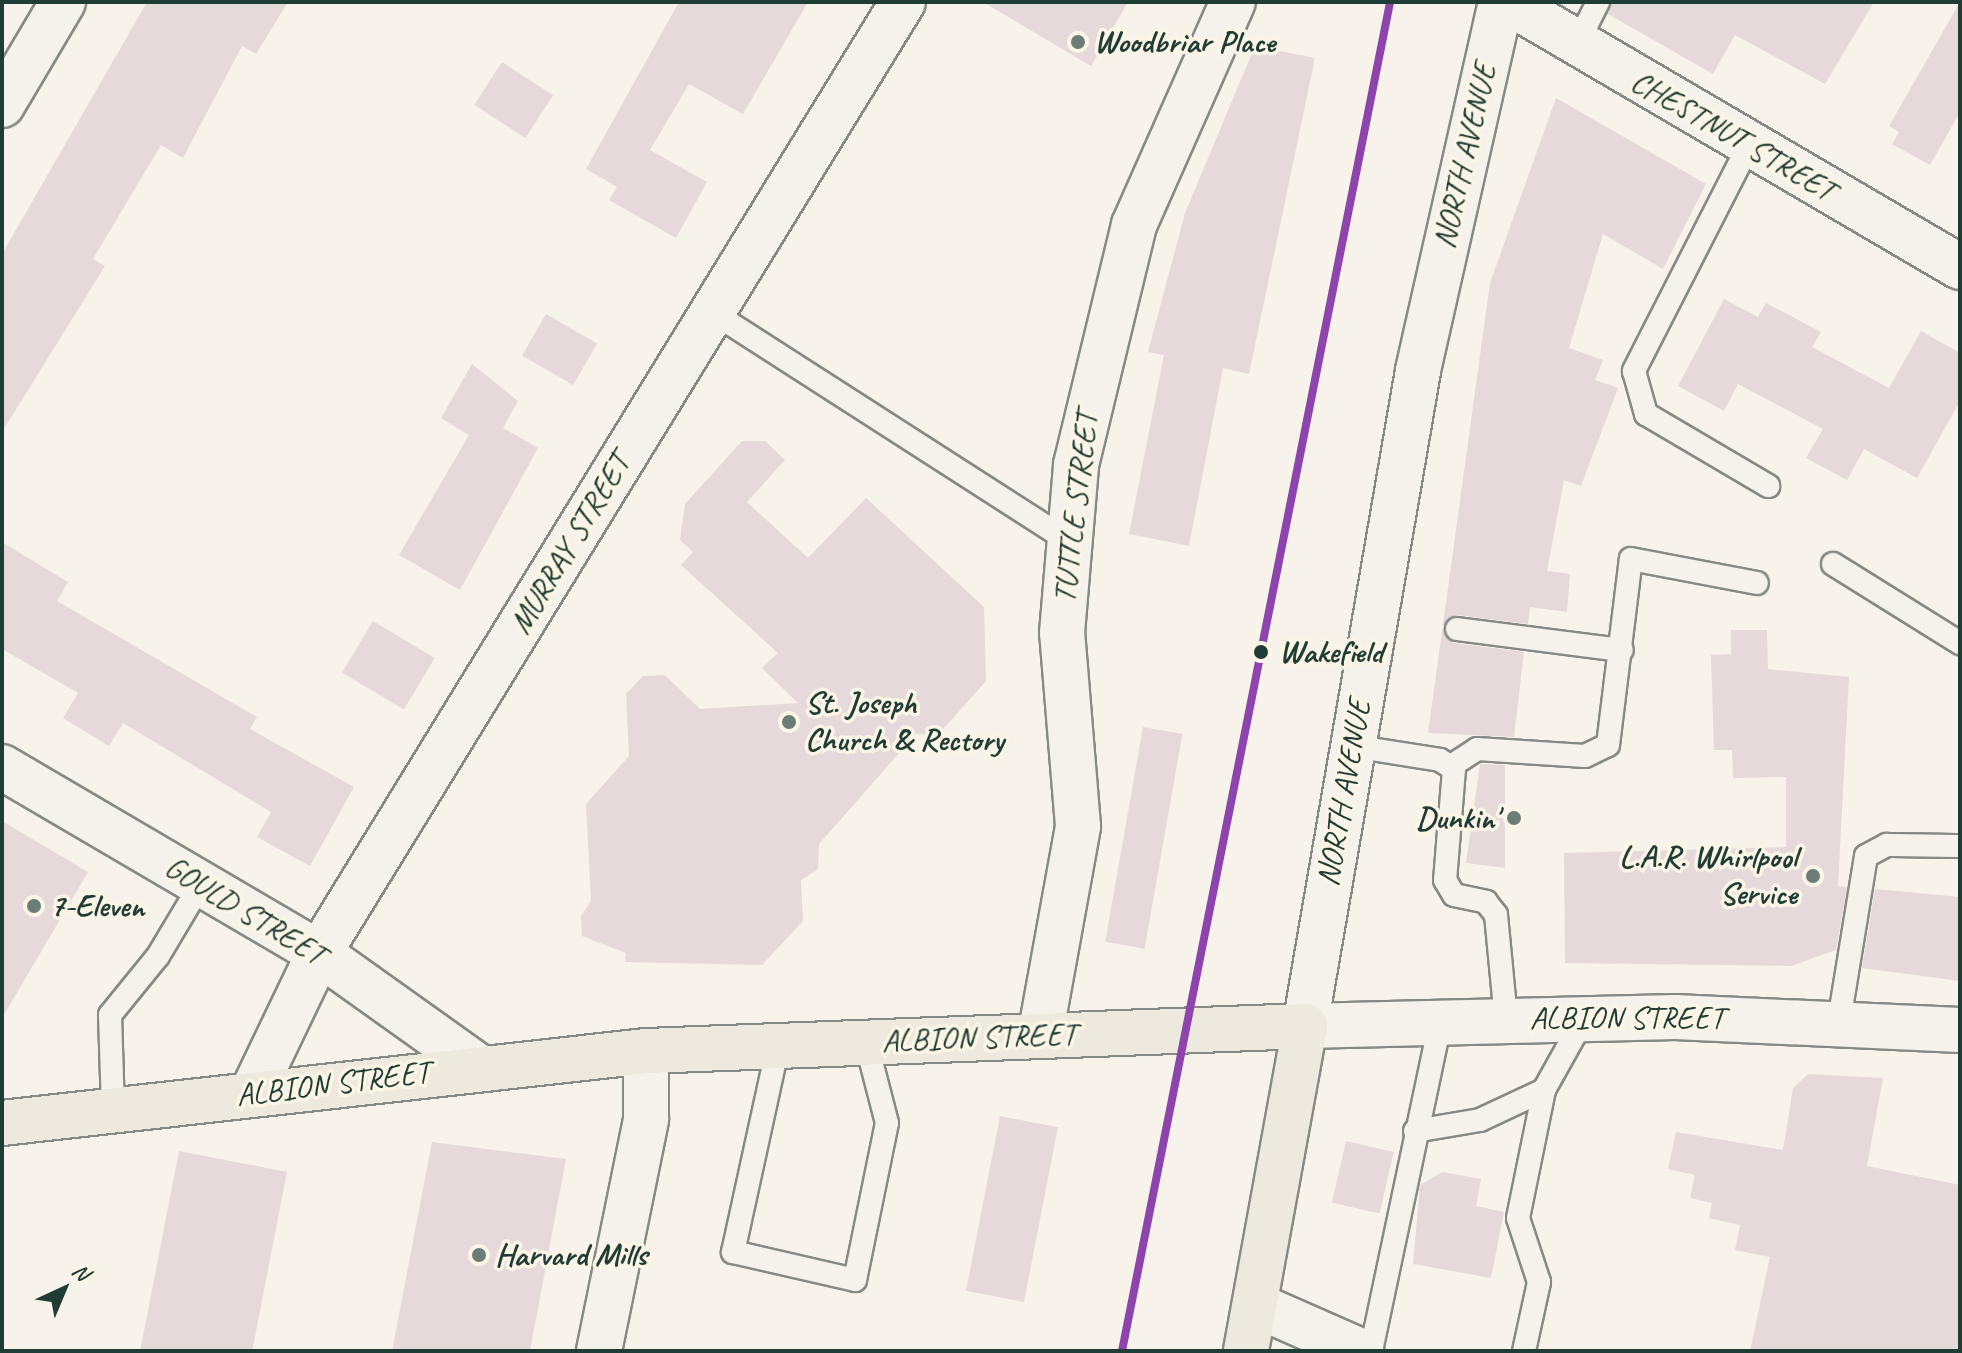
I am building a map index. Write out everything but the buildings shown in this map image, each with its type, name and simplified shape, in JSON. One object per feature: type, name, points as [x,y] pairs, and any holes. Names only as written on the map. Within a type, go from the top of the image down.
[{"type":"main road","name":"ALBION STREET","points":[[2,1123],[646,1051],[1305,1026]]},
{"type":"main road","name":"NORTH AVENUE","points":[[1246,1351],[1305,1026]]},
{"type":"street","points":[[2,105],[63,2]]},
{"type":"street","name":"MURRAY STREET","points":[[252,1093],[319,953],[903,2]]},
{"type":"street","name":"TUTTLE STREET","points":[[1040,1036],[1078,826],[1062,633],[1066,539],[1114,288],[1165,146],[1233,2]]},
{"type":"street","name":"NORTH AVENUE","points":[[1305,1026],[1418,371],[1501,2]]},
{"type":"street","name":"CHESTNUT STREET","points":[[1508,2],[1576,46],[1960,267]]},
{"type":"street","name":"GOULD STREET","points":[[2,767],[319,953],[480,1068]]},
{"type":"street","name":"ALBION STREET","points":[[1305,1026],[1584,1018],[1839,1021],[1960,1030]]},
{"type":"street","points":[[599,1351],[646,1119],[646,1051]]},
{"type":"street","points":[[1256,1305],[1361,1351]]},
{"type":"lane","points":[[1576,46],[1598,2]]},
{"type":"lane","points":[[1749,145],[1634,371],[1646,414],[1768,486]]},
{"type":"lane","points":[[712,312],[1066,539]]},
{"type":"lane","points":[[1352,746],[1451,766],[1477,749],[1585,756],[1604,749],[1614,731],[1631,559],[1757,583]]},
{"type":"lane","points":[[1833,564],[1960,643]]},
{"type":"lane","points":[[1457,629],[1622,650]]},
{"type":"lane","points":[[1451,766],[1457,783],[1445,880],[1454,895],[1486,902],[1496,915],[1506,1018]]},
{"type":"lane","points":[[1839,1021],[1866,856],[1887,845],[1960,846]]},
{"type":"lane","points":[[113,1110],[110,1015],[158,956],[201,884]]},
{"type":"lane","points":[[1524,1351],[1539,1282],[1518,1218],[1544,1090],[1584,1018]]},
{"type":"lane","points":[[1371,1351],[1415,1131],[1441,1020]]},
{"type":"lane","points":[[778,1046],[733,1252],[855,1280],[887,1123],[866,1042]]},
{"type":"lane","points":[[1415,1131],[1480,1120],[1544,1090]]},
{"type":"transit line","points":[[1122,1351],[1390,2]]},
{"type":"place","name":"Woodbriar Place","points":[[1078,42]]},
{"type":"place","name":"Wakefield","points":[[1261,652]]},
{"type":"place","name":"St. Joseph Church & Rectory","points":[[789,722]]},
{"type":"place","name":"Dunkin'","points":[[1514,818]]},
{"type":"place","name":"L.A.R. Whirlpool Service","points":[[1813,876]]},
{"type":"place","name":"7-Eleven","points":[[34,906]]},
{"type":"place","name":"Harvard Mills","points":[[479,1255]]}]
